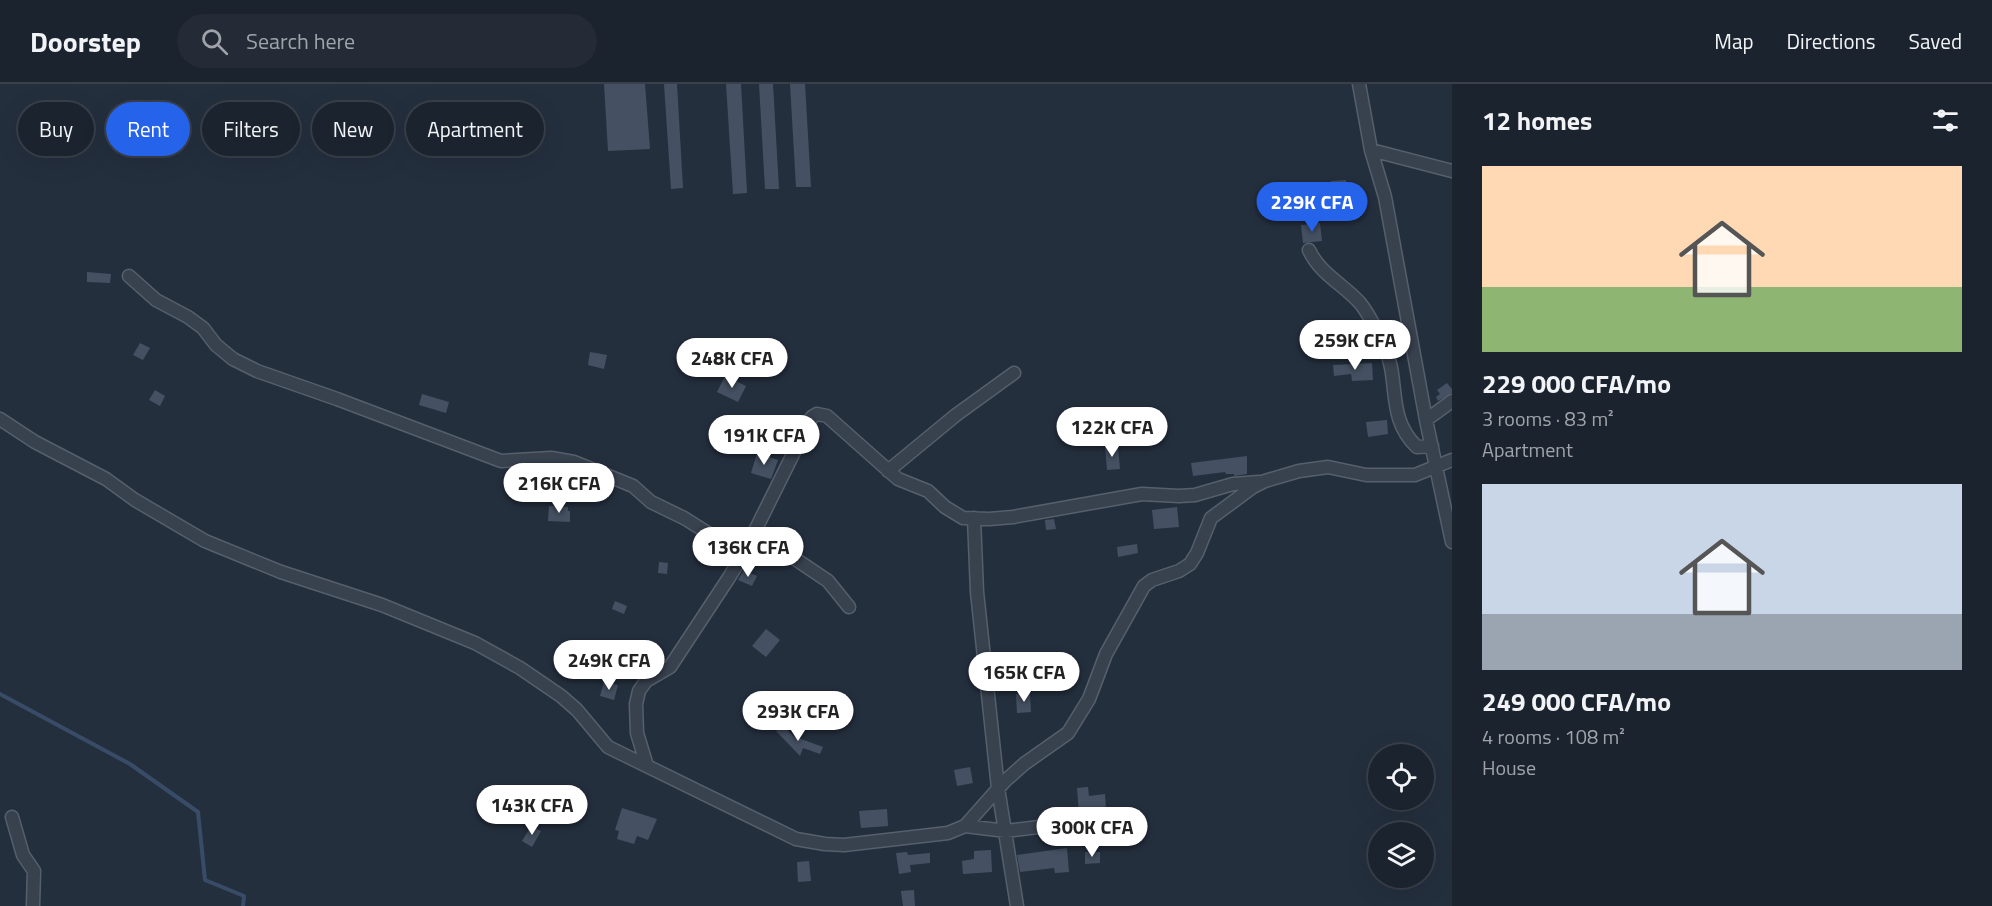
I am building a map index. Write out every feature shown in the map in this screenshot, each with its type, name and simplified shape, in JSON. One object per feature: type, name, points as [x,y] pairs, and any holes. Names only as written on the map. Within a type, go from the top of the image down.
[{"type":"street","points":[[1359,84],[1371,150],[1385,197],[1426,420],[1452,542]]},
{"type":"street","points":[[1371,150],[1452,171]]},
{"type":"street","points":[[1309,250],[1315,262],[1361,305],[1370,319],[1386,350],[1403,431],[1417,447],[1432,446]]},
{"type":"street","points":[[129,276],[156,300],[203,327],[216,345],[233,359],[257,371],[501,461],[551,458],[574,462],[633,486],[651,502],[684,518],[743,555]]},
{"type":"street","points":[[888,471],[956,415],[1014,373]]},
{"type":"street","points":[[1426,420],[1452,401]]},
{"type":"street","points":[[647,766],[637,733],[636,704],[639,691],[646,681],[670,667],[743,555],[808,424],[817,414],[827,416],[898,479],[928,491],[945,507],[963,518],[1013,517],[1142,494],[1195,495],[1233,484],[1265,482]]},
{"type":"street","points":[[0,419],[35,442],[106,479],[135,500],[205,541],[281,572],[382,605],[475,643],[520,668],[561,696],[578,710],[608,747],[796,839],[844,845],[948,833],[965,826],[998,788],[1024,764],[1068,733],[1089,699],[1106,654],[1144,586],[1152,580],[1179,571],[1190,564],[1211,518],[1253,488],[1299,471],[1328,467],[1366,475],[1415,475],[1452,460]]},
{"type":"street","points":[[974,519],[977,592],[998,788],[1017,906]]},
{"type":"street","points":[[752,533],[776,546],[828,581],[849,607]]},
{"type":"street","points":[[12,817],[23,855],[34,871],[33,906]]},
{"type":"street","points":[[965,826],[1006,831],[1113,818]]},
{"type":"building","points":[[604,84],[645,84],[650,149],[608,151]]},
{"type":"building","points":[[664,84],[677,84],[683,188],[671,189]]},
{"type":"building","points":[[726,84],[741,84],[747,193],[733,194]]},
{"type":"building","points":[[759,84],[773,84],[779,189],[765,189]]},
{"type":"building","points":[[790,84],[805,84],[811,187],[796,187]]},
{"type":"building","points":[[1346,180],[1348,200],[1334,202],[1331,181]]},
{"type":"building","points":[[1320,223],[1322,241],[1303,243],[1301,225]]},
{"type":"building","points":[[87,272],[111,274],[110,283],[87,282]]},
{"type":"building","points":[[140,343],[150,348],[143,360],[133,355]]},
{"type":"building","points":[[590,352],[607,355],[604,369],[588,365]]},
{"type":"building","points":[[1372,363],[1373,380],[1352,381],[1351,374],[1334,376],[1333,365]]},
{"type":"building","points":[[725,376],[746,386],[738,402],[717,392]]},
{"type":"building","points":[[1447,383],[1452,393],[1438,401],[1436,397],[1440,394],[1437,390]]},
{"type":"building","points":[[155,390],[165,396],[160,406],[149,400]]},
{"type":"building","points":[[422,394],[449,402],[446,413],[419,405]]},
{"type":"building","points":[[1387,420],[1388,434],[1368,437],[1366,422]]},
{"type":"building","points":[[1118,446],[1120,469],[1107,470],[1105,447]]},
{"type":"building","points":[[757,453],[778,460],[771,479],[751,473]]},
{"type":"building","points":[[1247,456],[1247,474],[1234,476],[1234,474],[1225,472],[1193,476],[1191,463]]},
{"type":"building","points":[[557,468],[571,473],[566,487],[552,483]]},
{"type":"building","points":[[549,506],[568,507],[570,522],[548,521]]},
{"type":"building","points":[[1177,507],[1179,527],[1154,529],[1152,510]]},
{"type":"building","points":[[1054,519],[1056,529],[1046,530],[1045,520]]},
{"type":"building","points":[[698,540],[708,546],[704,554],[693,548]]},
{"type":"building","points":[[1137,544],[1138,553],[1118,557],[1117,547]]},
{"type":"building","points":[[659,562],[668,563],[667,574],[658,573]]},
{"type":"building","points":[[744,570],[757,576],[752,586],[738,580]]},
{"type":"building","points":[[615,601],[627,606],[624,614],[612,609]]},
{"type":"building","points":[[766,629],[780,640],[766,657],[752,646]]},
{"type":"building","points":[[604,682],[618,685],[614,700],[600,696]]},
{"type":"building","points":[[1030,693],[1031,712],[1017,713],[1016,694]]},
{"type":"building","points":[[783,725],[793,736],[823,747],[820,754],[803,748],[800,756],[776,731]]},
{"type":"building","points":[[970,767],[973,783],[957,786],[954,770]]},
{"type":"building","points":[[1088,787],[1089,796],[1105,794],[1106,810],[1079,814],[1077,788]]},
{"type":"building","points":[[622,808],[657,819],[648,840],[637,836],[634,844],[617,839],[619,831],[615,830]]},
{"type":"building","points":[[887,809],[888,826],[861,828],[859,811]]},
{"type":"building","points":[[531,826],[541,831],[532,847],[522,841]]},
{"type":"building","points":[[1067,848],[1069,872],[1055,873],[1054,868],[1020,872],[1017,855]]},
{"type":"building","points":[[991,850],[992,872],[963,874],[962,861],[974,859],[974,851]]},
{"type":"building","points":[[907,852],[908,855],[930,853],[930,863],[910,865],[911,872],[899,874],[896,853]]},
{"type":"building","points":[[1085,852],[1100,852],[1100,863],[1085,864]]},
{"type":"building","points":[[809,861],[811,881],[798,882],[797,862]]},
{"type":"building","points":[[914,890],[915,906],[903,906],[901,891]]},
{"type":"waterway","points":[[0,694],[130,764],[198,812],[205,880],[244,896],[243,906]]}]
